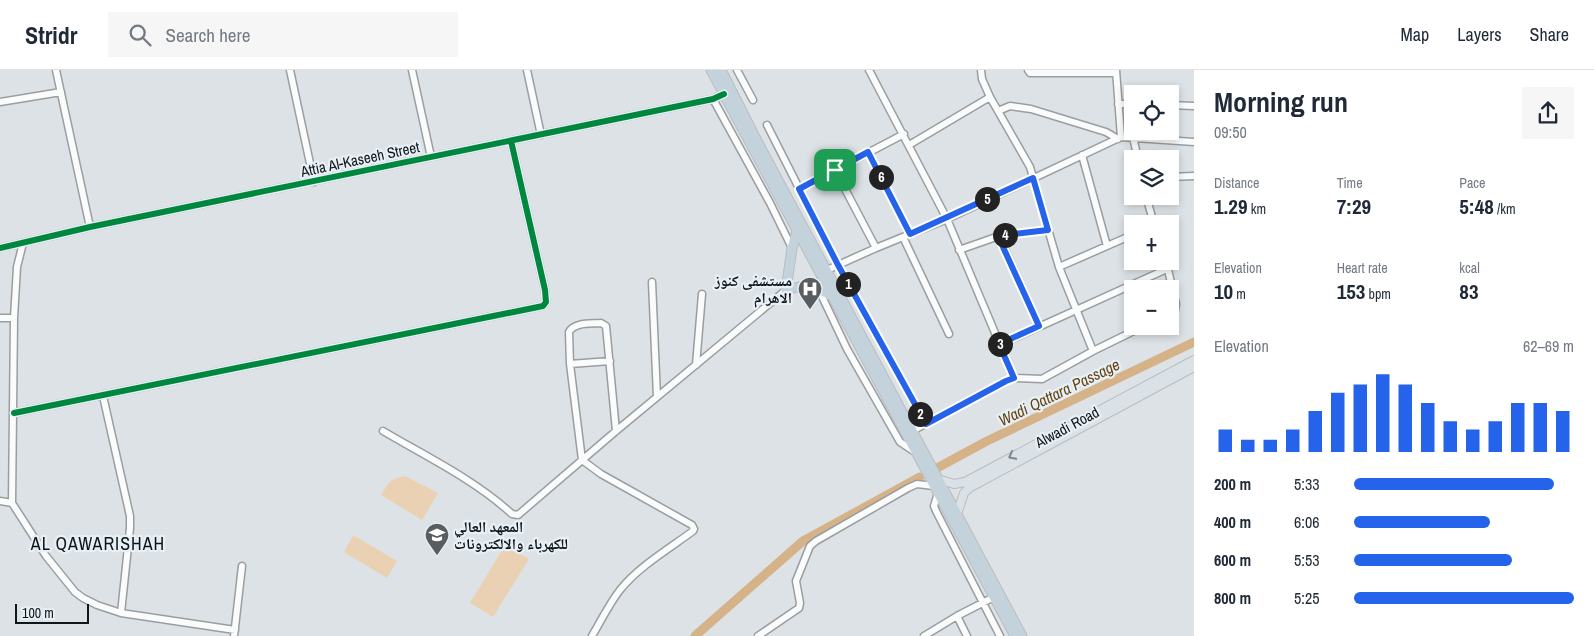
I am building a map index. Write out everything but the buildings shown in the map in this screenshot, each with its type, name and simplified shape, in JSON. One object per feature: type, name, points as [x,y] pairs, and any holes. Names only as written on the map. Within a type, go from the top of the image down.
[{"type":"highway","points":[[710,70],[876,378],[1022,636]]},
{"type":"highway","points":[[721,70],[912,431],[937,486],[955,517],[1014,636]]},
{"type":"highway","points":[[797,231],[792,248],[786,290],[802,286],[817,287],[832,296]]},
{"type":"main road","name":"Alwadi Road","points":[[1145,390],[1194,360]]},
{"type":"main road","name":"Alwadi Road","points":[[967,485],[1145,390],[1194,368]]},
{"type":"main road","points":[[937,486],[967,485],[955,517]]},
{"type":"street","points":[[56,70],[90,227]]},
{"type":"street","points":[[290,70],[314,182]]},
{"type":"street","points":[[412,70],[431,157]]},
{"type":"street","points":[[526,70],[541,135]]},
{"type":"street","points":[[737,70],[753,100]]},
{"type":"street","points":[[870,70],[946,218],[1014,378]]},
{"type":"street","points":[[980,70],[990,97],[1025,156],[1059,267],[1093,350]]},
{"type":"street","points":[[1028,70],[1030,73],[1040,74],[1116,72],[1119,138]]},
{"type":"street","points":[[0,102],[61,92]]},
{"type":"street","name":"Attia Al-Kaseeh Street","points":[[0,248],[90,227],[713,99],[724,94]]},
{"type":"street","points":[[909,145],[990,97]]},
{"type":"street","points":[[713,99],[753,171],[792,248]]},
{"type":"street","points":[[1118,104],[1124,104]]},
{"type":"street","points":[[1179,105],[1194,106]]},
{"type":"street","points":[[998,110],[1010,106],[1031,109],[1106,132],[1119,138]]},
{"type":"street","points":[[767,126],[838,265],[926,424]]},
{"type":"street","points":[[799,189],[904,134]]},
{"type":"street","points":[[827,270],[946,218],[1119,138],[1124,138]]},
{"type":"street","points":[[1170,140],[1194,142]]},
{"type":"street","points":[[14,413],[545,305],[545,290],[511,141]]},
{"type":"street","points":[[868,152],[910,234]]},
{"type":"street","points":[[1082,155],[1107,246]]},
{"type":"street","points":[[753,171],[762,166]]},
{"type":"street","points":[[835,170],[876,248]]},
{"type":"street","points":[[1179,177],[1194,176]]},
{"type":"street","points":[[959,250],[998,236],[1048,230]]},
{"type":"street","points":[[998,236],[1039,326]]},
{"type":"street","points":[[903,237],[949,334]]},
{"type":"street","points":[[1059,267],[1124,239]]},
{"type":"street","points":[[23,243],[17,267],[14,318],[12,503],[46,556],[75,592],[97,605],[121,613],[234,633],[242,566]]},
{"type":"street","points":[[999,344],[1158,270]]},
{"type":"street","points":[[652,282],[657,396]]},
{"type":"street","points":[[817,287],[848,349],[900,442],[919,456]]},
{"type":"street","points":[[383,431],[457,475],[501,503],[515,515],[518,515],[657,396],[786,290]]},
{"type":"street","points":[[696,365],[702,294]]},
{"type":"street","points":[[0,318],[14,318]]},
{"type":"street","points":[[592,636],[618,593],[625,585],[694,529],[692,525],[601,474],[582,460],[570,364],[570,330],[575,326],[601,323],[605,325],[616,431]]},
{"type":"street","points":[[912,431],[1006,381],[1014,378],[1042,379],[1093,350],[1125,335]]},
{"type":"street","points":[[570,364],[610,360]]},
{"type":"street","points":[[867,384],[876,378]]},
{"type":"street","points":[[103,396],[130,516],[121,613]]},
{"type":"street","points":[[758,636],[799,608],[800,603],[796,581],[810,546],[917,484],[937,486],[934,506],[1000,636]]},
{"type":"street","points":[[0,501],[12,503]]},
{"type":"street","points":[[943,525],[955,517]]},
{"type":"street","points":[[924,636],[994,597]]},
{"type":"street","points":[[957,616],[967,636]]},
{"type":"shaded area","points":[[405,476],[438,493],[422,520],[381,495],[390,482]]},
{"type":"shaded area","points":[[353,535],[397,561],[387,578],[344,552]]},
{"type":"shaded area","points":[[505,545],[529,559],[493,617],[470,603]]},
{"type":"waterway","name":"Wadi Qattara Passage","points":[[937,468],[987,441],[1194,342]]},
{"type":"waterway","name":"Wadi Qattara Passage","points":[[695,636],[803,541],[920,477]]},
{"type":"cycle path","points":[[0,248],[90,227],[713,99],[724,94]]},
{"type":"cycle path","points":[[14,413],[543,306],[546,302],[545,290],[511,141]]},
{"type":"place","name":"مستشفى كنوز الاهرام","points":[[810,310]]},
{"type":"place","name":"المعهد العالي للكهرباء والالكترونات","points":[[437,556]]},
{"type":"district","name":"AL QAWARISHAH","points":[[98,543]]},
{"type":"route","points":[[868,152],[910,234],[1033,178],[1048,230],[998,236],[1039,326],[999,344],[1014,378],[926,424],[838,265],[799,189],[835,170],[868,152]]}]
